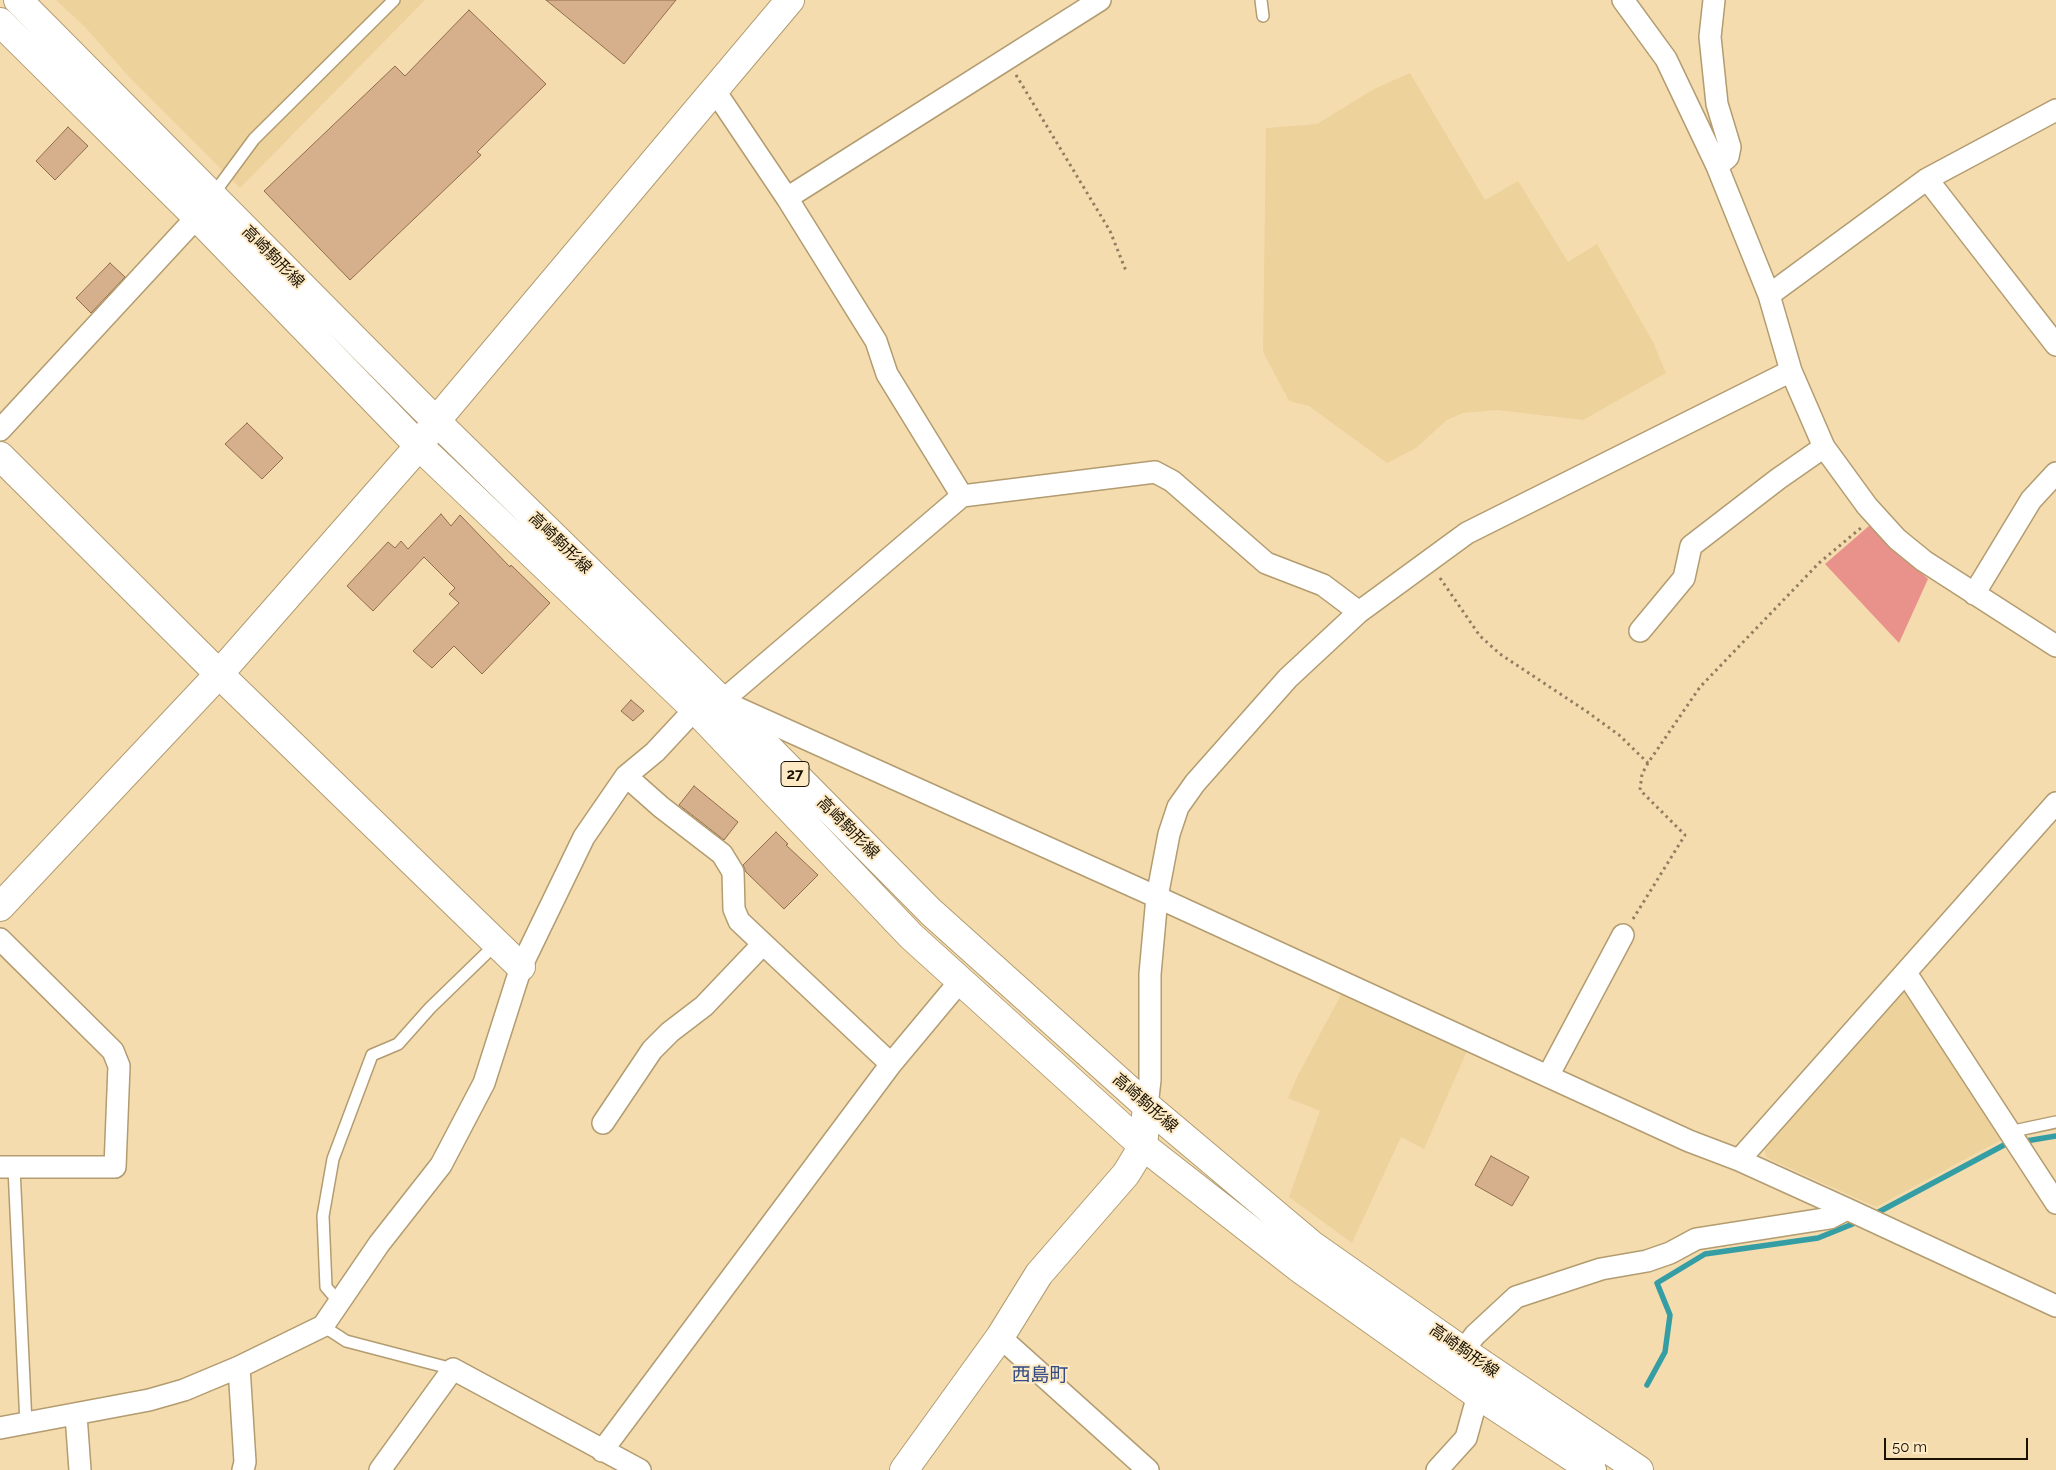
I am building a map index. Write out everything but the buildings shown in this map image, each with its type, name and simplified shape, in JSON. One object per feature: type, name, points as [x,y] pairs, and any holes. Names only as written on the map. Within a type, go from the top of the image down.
[{"type":"main road","name":"高崎駒形線","points":[[18,0],[419,446],[695,709],[911,936],[1143,1146],[1300,1268],[1478,1395],[1592,1470]]},
{"type":"main road","points":[[0,907],[219,674],[419,446],[436,421],[790,0]]},
{"type":"main road","name":"高崎駒形線","points":[[0,22],[205,206],[436,421],[722,701],[932,912],[1147,1106],[1312,1245],[1463,1352],[1639,1470]]},
{"type":"main road","points":[[0,456],[219,674],[521,967]]},
{"type":"main road","points":[[904,1470],[1000,1337],[1039,1274],[1126,1174],[1143,1146],[1147,1106]]},
{"type":"street","points":[[787,198],[1100,0]]},
{"type":"street","points":[[1623,0],[1666,59],[1717,166],[1769,295],[1791,372],[1824,447],[1876,516],[1897,540],[1924,561],[2056,646]]},
{"type":"street","points":[[1714,0],[1710,37],[1717,104],[1730,147],[1728,157],[1717,166]]},
{"type":"street","points":[[715,91],[787,198],[876,341],[887,374],[962,496]]},
{"type":"street","points":[[1769,295],[1927,179],[2056,110]]},
{"type":"street","points":[[1927,179],[2056,344]]},
{"type":"street","points":[[0,430],[205,206]]},
{"type":"street","points":[[1147,1106],[1150,1080],[1150,974],[1157,897],[1169,834],[1178,807],[1195,783],[1288,678],[1358,612],[1467,533],[1791,372]]},
{"type":"street","points":[[1640,631],[1684,578],[1691,546],[1778,479],[1824,447]]},
{"type":"street","points":[[0,1428],[76,1415],[166,1395],[239,1367],[323,1326],[379,1244],[441,1165],[484,1083],[521,967],[584,837],[626,776],[655,752],[695,709],[722,701],[962,496],[1155,472],[1172,481],[1266,563],[1323,585],[1358,612]]},
{"type":"street","points":[[1974,594],[2031,500],[2056,473]]},
{"type":"street","points":[[722,701],[1157,897],[1689,1141],[1739,1160],[2056,1306]]},
{"type":"street","points":[[626,776],[661,807],[722,854],[733,872],[734,909],[739,921],[891,1064]]},
{"type":"street","points":[[1739,1160],[2056,804]]},
{"type":"street","points":[[1548,1076],[1623,935]]},
{"type":"street","points":[[0,939],[113,1051],[119,1066],[115,1168],[7,1167]]},
{"type":"street","points":[[603,1123],[652,1050],[670,1032],[709,1001],[763,944]]},
{"type":"street","points":[[1906,973],[2056,1203]]},
{"type":"street","points":[[610,1460],[891,1064],[961,980]]},
{"type":"street","points":[[1463,1352],[1475,1336],[1516,1297],[1601,1269],[1647,1261],[1670,1253],[1696,1238],[1830,1218],[1847,1209]]},
{"type":"street","points":[[1000,1337],[1144,1468]]},
{"type":"street","points":[[239,1367],[245,1462],[243,1470]]},
{"type":"street","points":[[380,1470],[453,1369],[610,1460],[640,1470]]},
{"type":"street","points":[[1437,1470],[1466,1438],[1478,1395]]},
{"type":"street","points":[[76,1415],[80,1470]]},
{"type":"lane","points":[[205,206],[254,139],[394,0]]},
{"type":"lane","points":[[1261,0],[1263,16]]},
{"type":"lane","points":[[339,1302],[326,1287],[323,1216],[333,1159],[372,1055],[398,1044],[430,1008],[496,944]]},
{"type":"lane","points":[[2010,1132],[2056,1122]]},
{"type":"lane","points":[[7,1167],[26,1424]]},
{"type":"lane","points":[[323,1326],[346,1341],[453,1369]]},
{"type":"path","points":[[1007,59],[1110,231],[1126,271]]},
{"type":"path","points":[[1623,935],[1685,835],[1640,790],[1642,774],[1648,763],[1700,687],[1819,563],[1876,516]]},
{"type":"path","points":[[1428,561],[1480,636],[1500,654],[1619,735],[1648,763]]},
{"type":"shaded area","points":[[56,0],[425,0],[240,188],[129,77],[85,27]]},
{"type":"shaded area","points":[[1410,73],[1485,200],[1518,181],[1568,262],[1597,244],[1653,342],[1666,373],[1583,420],[1497,410],[1463,413],[1447,420],[1416,448],[1387,463],[1309,406],[1289,401],[1263,352],[1266,128],[1317,124],[1374,89]]},
{"type":"shaded area","points":[[1870,525],[1928,579],[1899,643],[1825,564]]},
{"type":"shaded area","points":[[1903,988],[1908,989],[2005,1138],[1876,1207],[1767,1158],[1763,1146]]},
{"type":"shaded area","points":[[1342,993],[1467,1051],[1424,1149],[1401,1137],[1352,1243],[1289,1197],[1320,1111],[1288,1098],[1298,1075]]},
{"type":"waterway","points":[[2020,1142],[2056,1136]]},
{"type":"waterway","points":[[1873,1215],[2004,1145],[2011,1144]]},
{"type":"waterway","points":[[1647,1385],[1665,1352],[1670,1315],[1657,1283],[1705,1254],[1818,1238],[1860,1221]]},
{"type":"district","name":"西島町","points":[[1040,1375]]}]
